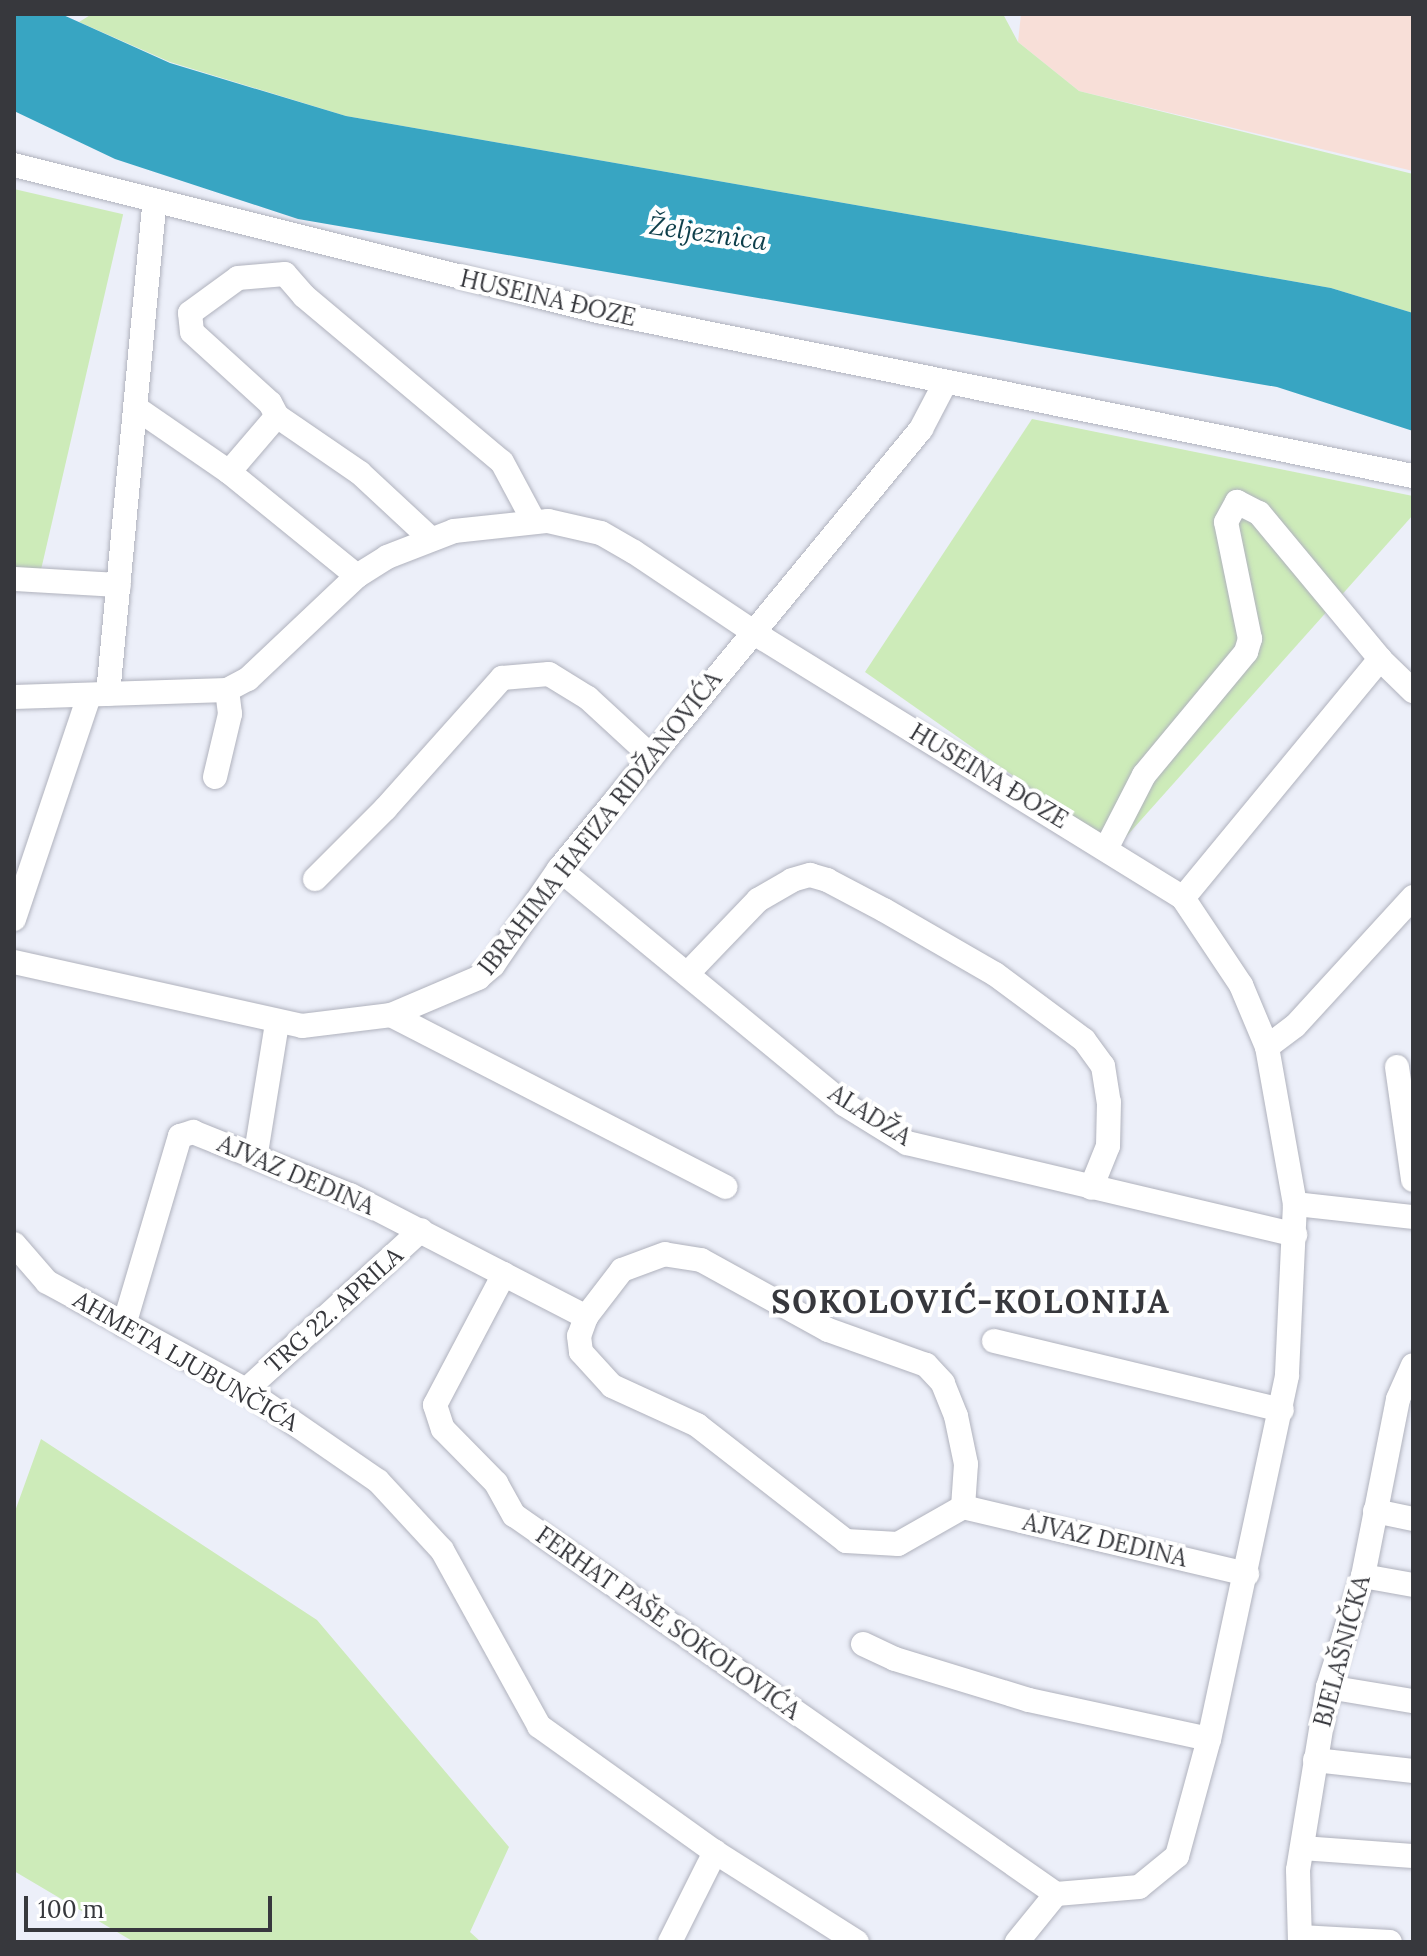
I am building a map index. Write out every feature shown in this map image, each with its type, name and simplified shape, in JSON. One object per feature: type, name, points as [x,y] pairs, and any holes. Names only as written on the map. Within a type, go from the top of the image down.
[{"type":"street","name":"HUSEINA ĐOZE","points":[[14,165],[504,290],[945,383],[1413,476]]},
{"type":"street","points":[[14,919],[99,695],[119,585],[154,203]]},
{"type":"street","points":[[431,539],[360,473],[277,416],[270,403],[212,354],[188,321],[213,293],[238,278],[285,274],[304,296],[502,462],[532,518]]},
{"type":"street","points":[[753,632],[921,429],[945,383]]},
{"type":"street","points":[[136,408],[229,472],[357,576]]},
{"type":"street","points":[[229,472],[277,416]]},
{"type":"street","points":[[1107,847],[1144,775],[1246,652],[1250,639],[1226,522],[1237,502],[1259,513],[1380,659],[1413,691]]},
{"type":"street","name":"HUSEINA ĐOZE","points":[[227,690],[248,679],[357,576],[431,539],[532,518],[601,533],[753,632],[1107,847],[1183,898],[1241,985],[1267,1047],[1295,1204]]},
{"type":"street","points":[[14,579],[119,585]]},
{"type":"street","name":"IBRAHIMA HAFIZA RIDŽANOVIĆA","points":[[14,962],[277,1023],[337,1025],[391,1015],[454,992],[493,965],[559,869],[753,632]]},
{"type":"street","points":[[1183,898],[1380,659]]},
{"type":"street","points":[[315,879],[385,809],[502,678],[549,674],[588,698],[651,756]]},
{"type":"street","points":[[14,697],[227,690],[230,714],[215,777]]},
{"type":"street","name":"ALADŽA","points":[[559,869],[689,972],[844,1104],[907,1143],[1295,1235]]},
{"type":"street","points":[[689,972],[758,900],[792,880],[810,875],[827,880],[884,910],[995,974],[1084,1040],[1103,1066],[1109,1102],[1108,1146],[1091,1188]]},
{"type":"street","points":[[1267,1047],[1295,1026],[1413,897]]},
{"type":"street","points":[[391,1015],[725,1187]]},
{"type":"street","points":[[256,1153],[277,1023]]},
{"type":"street","points":[[1397,1067],[1413,1180]]},
{"type":"street","name":"AJVAZ DEDINA","points":[[124,1325],[180,1136],[193,1132],[256,1153],[421,1230],[586,1317]]},
{"type":"street","points":[[1017,1942],[1056,1894],[1124,1891],[1149,1883],[1177,1856],[1209,1739],[1282,1410],[1295,1204],[1413,1217]]},
{"type":"street","name":"TRG 22. APRILA","points":[[246,1390],[421,1230]]},
{"type":"street","name":"AHMETA LJUBUNČIĆA","points":[[14,1244],[47,1282],[246,1390],[354,1463],[411,1513],[464,1585],[539,1726],[715,1852],[857,1942]]},
{"type":"street","points":[[665,1254],[701,1260],[828,1330],[926,1365],[943,1383],[956,1416],[966,1464],[963,1507],[898,1544],[846,1541],[697,1425],[612,1386],[581,1352],[586,1317],[622,1270],[665,1254]]},
{"type":"street","name":"FERHAT PAŠE SOKOLOVIĆA","points":[[504,1274],[435,1405],[443,1429],[496,1483],[514,1515],[1056,1894]]},
{"type":"street","points":[[994,1341],[1282,1410]]},
{"type":"street","name":"BJELAŠNIČKA","points":[[1300,1940],[1302,1848],[1328,1687],[1363,1576],[1375,1511],[1413,1365]]},
{"type":"street","name":"AJVAZ DEDINA","points":[[963,1507],[1247,1574]]},
{"type":"street","points":[[1375,1511],[1413,1519]]},
{"type":"street","points":[[1363,1576],[1413,1585]]},
{"type":"street","points":[[863,1644],[895,1659],[1029,1700],[1209,1739]]},
{"type":"street","points":[[1328,1687],[1413,1701]]},
{"type":"street","points":[[1315,1760],[1413,1771]]},
{"type":"street","points":[[1302,1848],[1413,1856]]},
{"type":"street","points":[[670,1942],[715,1852]]},
{"type":"street","points":[[1300,1940],[1390,1942]]},
{"type":"shaded area","points":[[1021,14],[1413,14],[1413,171],[1079,91],[1018,42]]},
{"type":"green space","points":[[92,14],[1003,14],[1018,42],[1079,91],[1413,174],[1413,313],[1331,288],[346,116],[170,62],[79,22]]},
{"type":"green space","points":[[14,189],[123,214],[37,588],[14,583]]},
{"type":"green space","points":[[1032,419],[1413,496],[1413,515],[1116,848],[865,672]]},
{"type":"green space","points":[[41,1439],[317,1620],[509,1847],[470,1932],[481,1942],[134,1942],[14,1871],[14,1514]]},
{"type":"water","name":"Željeznica","points":[[14,14],[61,14],[170,63],[346,116],[1331,288],[1413,313],[1413,431],[1277,387],[298,219],[115,159],[14,111]]},
{"type":"district","name":"SOKOLOVIĆ-KOLONIJA","points":[[971,1302]]}]
